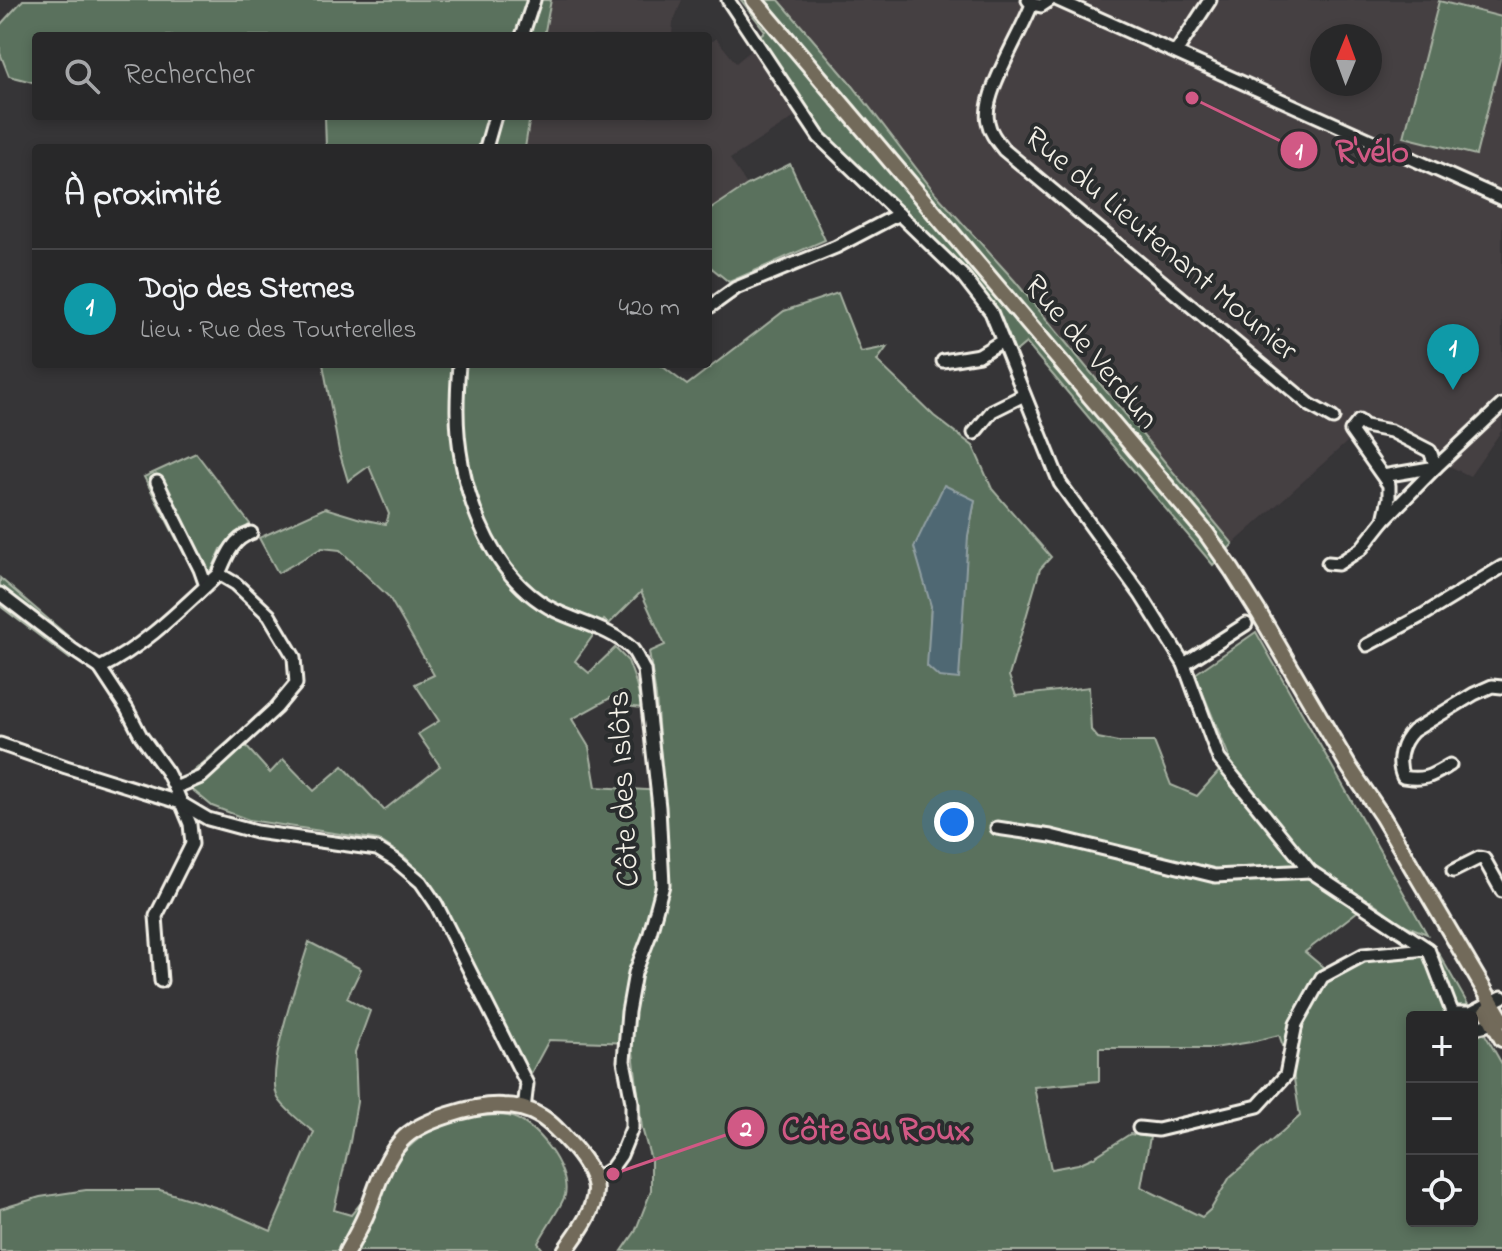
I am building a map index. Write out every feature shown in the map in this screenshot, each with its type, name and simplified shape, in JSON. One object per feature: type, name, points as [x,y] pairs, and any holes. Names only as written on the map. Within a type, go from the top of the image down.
[{"type":"main road","name":"Rue de Verdun","points":[[754,0],[1206,533],[1259,613],[1492,1002],[1502,1039]]},
{"type":"main road","points":[[347,1251],[368,1211],[384,1165],[401,1140],[439,1118],[501,1105],[524,1109],[549,1122],[576,1151],[594,1180],[595,1194],[590,1213],[565,1251]]},
{"type":"street","points":[[523,32],[534,0]]},
{"type":"street","points":[[728,0],[819,137],[963,276],[991,312],[1060,483],[1141,595],[1184,664],[1219,759],[1310,871],[1428,949],[1451,1011]]},
{"type":"street","points":[[1030,2],[1041,6],[1050,0]]},
{"type":"street","points":[[1058,0],[1502,199]]},
{"type":"street","points":[[1176,52],[1210,0]]},
{"type":"street","name":"Rue du Lieutenant Mounier","points":[[1030,2],[988,102],[986,120],[993,137],[1004,150],[1310,405],[1333,418]]},
{"type":"street","points":[[487,144],[494,120]]},
{"type":"street","points":[[712,305],[736,288],[836,247],[899,214]]},
{"type":"street","points":[[943,361],[979,355],[1002,341]]},
{"type":"street","name":"Côte des Islôts","points":[[459,368],[457,408],[465,481],[490,546],[516,581],[535,600],[603,630],[633,650],[644,670],[659,807],[663,885],[649,937],[635,973],[628,1012],[624,1061],[632,1102],[632,1128],[621,1155],[611,1169],[594,1180]]},
{"type":"street","points":[[974,433],[992,411],[1024,395]]},
{"type":"street","points":[[1328,563],[1338,564],[1361,549],[1384,520],[1502,405]]},
{"type":"street","points":[[1384,520],[1389,485],[1351,431],[1359,421],[1365,426],[1391,431],[1430,451],[1436,467]]},
{"type":"street","points":[[1383,476],[1436,467]]},
{"type":"street","points":[[157,482],[206,586]]},
{"type":"street","points":[[100,668],[146,640],[219,574],[240,536],[251,533]]},
{"type":"street","points":[[1367,645],[1502,567]]},
{"type":"street","points":[[175,788],[201,777],[276,708],[296,684],[294,657],[269,615],[236,584],[219,574]]},
{"type":"street","points":[[0,594],[100,668],[167,772],[190,824],[192,844],[156,916],[161,981]]},
{"type":"street","points":[[1184,664],[1246,624]]},
{"type":"street","points":[[1450,765],[1429,778],[1403,777],[1399,769],[1405,739],[1474,694],[1492,686],[1502,687]]},
{"type":"street","points":[[0,744],[181,803],[208,819],[256,832],[377,849],[395,860],[421,882],[436,904],[527,1084],[524,1109]]},
{"type":"street","points":[[997,828],[1051,836],[1215,876],[1310,871]]},
{"type":"street","points":[[1453,871],[1479,858],[1484,859],[1502,891]]},
{"type":"street","points":[[1139,1128],[1158,1130],[1258,1106],[1286,1075],[1296,1024],[1322,977],[1363,955],[1428,949]]},
{"type":"street","points":[[1478,1027],[1499,1022]]},
{"type":"shaded area","points":[[551,0],[682,0],[672,32],[545,32]]},
{"type":"shaded area","points":[[779,0],[1502,0],[1502,430],[1470,476],[1365,426],[1233,544],[1014,280],[936,194],[853,86]]},
{"type":"shaded area","points":[[716,38],[736,63],[754,48],[795,117],[730,159],[747,185],[712,208],[712,144],[526,144],[529,120],[712,120],[712,41]]},
{"type":"green space","points":[[23,0],[551,0],[545,32],[32,32],[32,82],[9,76],[0,53],[0,25]]},
{"type":"green space","points":[[741,0],[779,0],[853,86],[936,194],[1014,280],[1233,544],[1213,565],[1026,343],[1014,353],[1008,333],[963,270],[832,143],[759,36],[765,31]]},
{"type":"green space","points":[[1439,1],[1502,17],[1502,52],[1476,155],[1404,137]]},
{"type":"green space","points":[[325,120],[529,120],[526,144],[326,144]]},
{"type":"green space","points":[[790,164],[825,240],[729,282],[712,268],[712,208],[747,185]]},
{"type":"green space","points":[[838,293],[861,352],[887,347],[877,361],[934,416],[973,446],[992,489],[1051,557],[1040,569],[1009,676],[1016,696],[1089,687],[1091,730],[1098,738],[1118,742],[1154,742],[1171,785],[1197,796],[1230,759],[1195,674],[1256,632],[1427,934],[1402,924],[1371,901],[1305,952],[1336,978],[1370,959],[1438,952],[1472,1011],[1406,1011],[1406,1227],[1478,1227],[1478,1022],[1502,1064],[1502,1251],[622,1251],[635,1232],[651,1191],[651,1160],[642,1128],[632,1043],[549,1040],[529,1077],[436,893],[406,858],[379,840],[249,820],[212,806],[182,781],[236,735],[270,773],[283,759],[314,791],[343,766],[384,810],[440,766],[418,734],[439,721],[415,684],[434,675],[389,597],[340,550],[322,548],[278,573],[259,538],[325,508],[386,524],[389,514],[369,466],[348,481],[339,451],[324,368],[664,368],[687,385],[784,311]],"holes":[[[975,500],[968,536],[928,666],[931,606]],[[641,592],[665,645],[649,652],[656,696],[663,791],[596,787],[589,747],[572,719],[621,692],[627,706],[642,708],[628,661],[615,648],[589,673],[575,661],[604,620],[609,624]],[[1279,1035],[1293,1073],[1300,1116],[1230,1177],[1211,1209],[1202,1217],[1141,1187],[1150,1137],[1130,1134],[1094,1157],[1078,1164],[1051,1169],[1034,1087],[1099,1081],[1099,1048],[1214,1048]]]},
{"type":"green space","points":[[196,453],[250,524],[221,549],[211,572],[223,581],[205,594],[144,477]]},
{"type":"green space","points":[[0,578],[83,649],[70,659],[0,606]]},
{"type":"green space","points":[[309,942],[361,969],[347,998],[370,1011],[355,1052],[357,1102],[334,1210],[351,1215],[394,1162],[432,1129],[460,1119],[508,1116],[529,1126],[539,1136],[562,1172],[565,1195],[538,1243],[544,1251],[0,1251],[0,1209],[40,1197],[86,1190],[160,1190],[221,1209],[271,1231],[314,1132],[281,1102],[275,1085],[279,1045]]},
{"type":"water","points":[[944,485],[975,500],[968,536],[959,679],[939,677],[927,666],[931,606],[914,547]]},
{"type":"place","name":"R'vélo","points":[[1192,98]]},
{"type":"place","name":"Dojo des Sternes","points":[[1453,390]]},
{"type":"place","name":"Côte au Roux","points":[[613,1174]]}]
